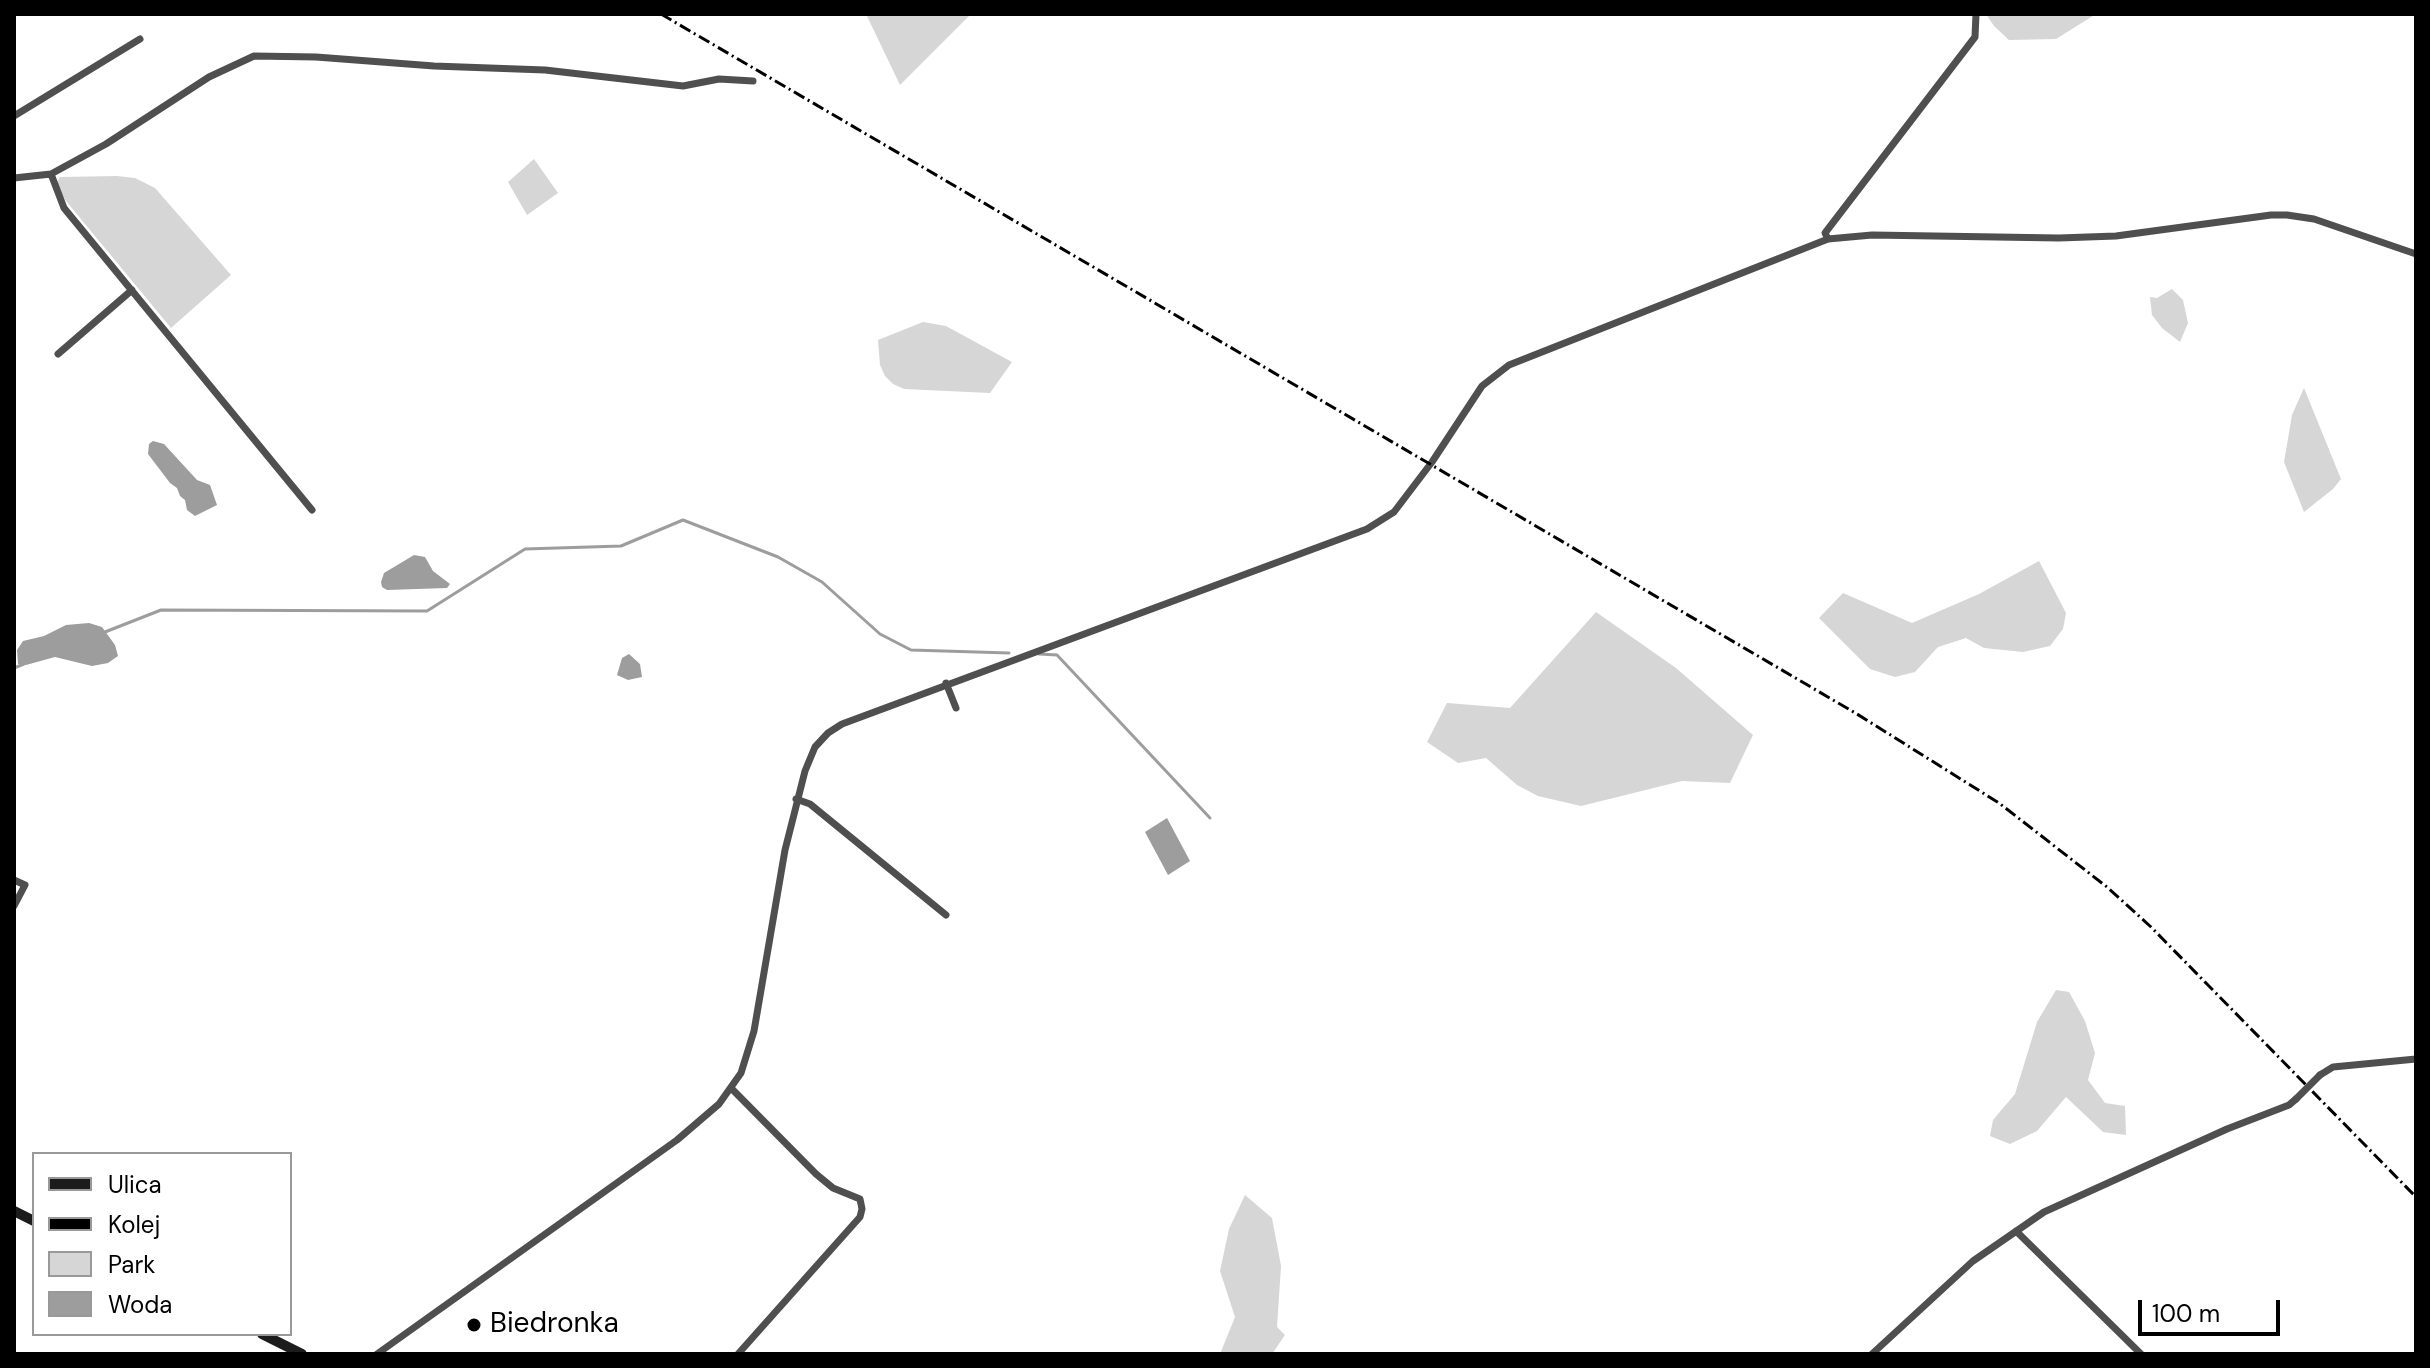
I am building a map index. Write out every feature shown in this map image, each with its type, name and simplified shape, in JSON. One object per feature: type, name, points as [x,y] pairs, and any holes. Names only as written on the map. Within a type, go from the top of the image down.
[{"type":"main road","points":[[14,1211],[32,1220]]},
{"type":"main road","points":[[266,1336],[302,1354]]},
{"type":"street","points":[[1828,239],[1825,233],[1975,37],[1976,14]]},
{"type":"street","points":[[14,116],[140,39]]},
{"type":"street","points":[[14,178],[51,174],[106,144],[209,77],[254,56],[545,70],[683,86],[719,79],[753,81]]},
{"type":"street","points":[[51,174],[64,208],[312,510]]},
{"type":"street","points":[[377,1354],[677,1140],[719,1104],[731,1088],[747,1057],[754,1031],[779,878],[796,799],[815,747],[828,733],[863,714],[1367,529],[1394,512],[1432,462],[1482,386],[1509,365],[1828,239],[1872,235],[2116,236],[2287,215],[2314,219],[2416,254]]},
{"type":"street","points":[[58,354],[132,290]]},
{"type":"street","points":[[946,683],[956,708]]},
{"type":"street","points":[[796,799],[810,804],[946,915]]},
{"type":"street","points":[[14,880],[25,885],[14,906]]},
{"type":"street","points":[[1872,1354],[1973,1261],[2044,1212],[2249,1119],[2289,1105],[2320,1075],[2333,1067],[2416,1059]]},
{"type":"street","points":[[731,1088],[816,1174],[833,1188],[860,1199],[862,1209],[860,1217],[738,1354]]},
{"type":"street","points":[[2016,1231],[2141,1354]]},
{"type":"green space","points":[[866,14],[971,14],[900,85]]},
{"type":"green space","points":[[1986,14],[2096,14],[2056,39],[2009,40]]},
{"type":"green space","points":[[534,159],[558,193],[527,215],[508,182]]},
{"type":"green space","points":[[60,177],[135,178],[155,188],[231,275],[171,328],[66,201],[56,184]]},
{"type":"green space","points":[[2172,289],[2183,300],[2188,323],[2180,342],[2162,328],[2152,315],[2150,297],[2157,298]]},
{"type":"green space","points":[[923,322],[946,326],[1012,362],[990,393],[904,389],[885,376],[880,365],[878,340]]},
{"type":"green space","points":[[2304,388],[2341,479],[2304,512],[2284,462],[2292,415]]},
{"type":"green space","points":[[2039,561],[2066,613],[2063,629],[2050,646],[2023,652],[1984,648],[1966,638],[1938,647],[1915,672],[1895,677],[1870,669],[1819,618],[1843,593],[1912,623],[1979,594]]},
{"type":"green space","points":[[1596,612],[1676,668],[1753,735],[1730,783],[1682,781],[1581,806],[1538,796],[1517,785],[1486,758],[1458,763],[1427,742],[1447,703],[1510,708]]},
{"type":"green space","points":[[2056,990],[2069,992],[2085,1021],[2095,1053],[2088,1080],[2105,1103],[2125,1106],[2126,1135],[2103,1132],[2066,1097],[2037,1131],[2010,1144],[1990,1136],[1993,1120],[2015,1094],[2037,1022]]},
{"type":"green space","points":[[1245,1195],[1272,1218],[1281,1266],[1277,1327],[1285,1335],[1272,1354],[1220,1354],[1235,1317],[1220,1271],[1229,1229]]},
{"type":"water","points":[[153,441],[164,444],[197,480],[210,485],[217,505],[195,516],[187,510],[177,488],[148,454],[149,444]]},
{"type":"water","points":[[414,555],[425,557],[433,571],[450,584],[447,588],[387,590],[382,587],[384,573]]},
{"type":"water","points":[[89,623],[102,627],[115,645],[118,656],[108,663],[92,666],[55,657],[26,665],[18,664],[17,650],[23,641],[44,636],[66,625]]},
{"type":"water","points":[[629,654],[640,664],[642,677],[628,680],[617,675],[622,658]]},
{"type":"water","points":[[1167,818],[1190,861],[1168,875],[1145,832]]},
{"type":"waterway","points":[[105,632],[161,610],[427,611],[525,549],[621,546],[683,520],[778,557],[822,582],[880,634],[911,650],[1009,653]]},
{"type":"waterway","points":[[1039,654],[1057,655],[1210,818]]},
{"type":"waterway","points":[[14,668],[24,664]]},
{"type":"railway","points":[[661,14],[1857,714],[1999,803],[2107,887],[2151,927],[2416,1197]]},
{"type":"place","name":"Biedronka","points":[[474,1325]]}]
